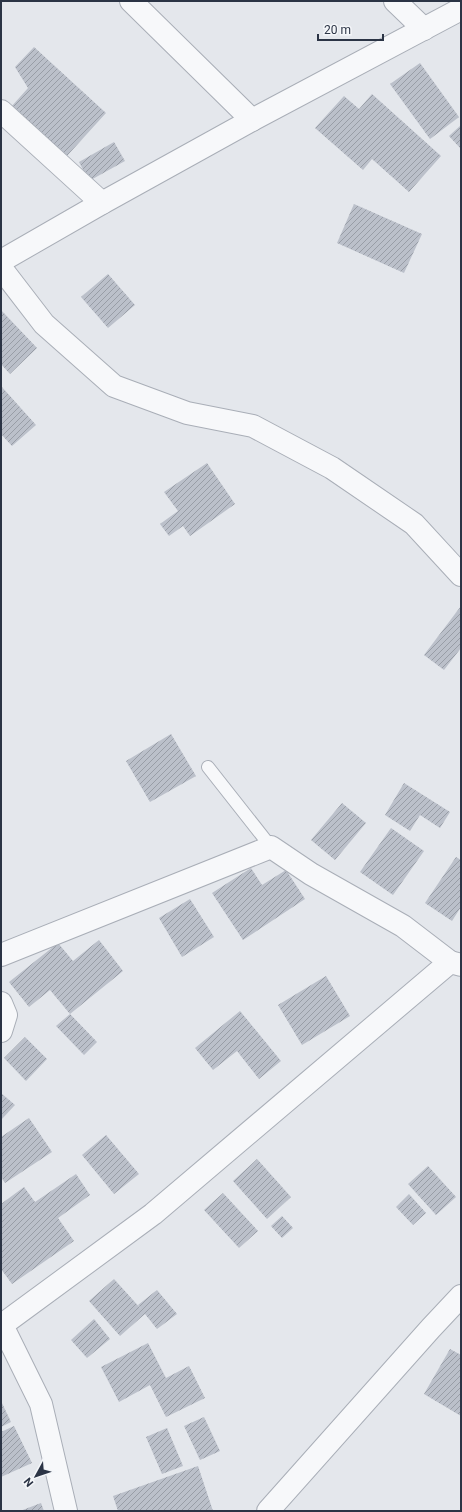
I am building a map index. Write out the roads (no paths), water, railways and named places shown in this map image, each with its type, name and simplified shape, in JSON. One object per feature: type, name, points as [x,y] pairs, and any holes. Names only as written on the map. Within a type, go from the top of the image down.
[{"type":"street","points":[[131,1],[252,120]]},
{"type":"street","points":[[395,1],[424,29]]},
{"type":"street","points":[[1,261],[252,120],[461,9]]},
{"type":"street","points":[[1,111],[102,203]]},
{"type":"street","points":[[1,268],[44,324],[114,386],[187,414],[253,426],[332,468],[414,524],[461,575]]},
{"type":"street","points":[[1,955],[271,847],[311,874],[403,926],[456,964],[153,1214],[2,1324],[41,1404],[66,1511]]},
{"type":"street","points":[[1,1002],[6,1015],[1,1031]]},
{"type":"street","points":[[268,1511],[461,1296]]},
{"type":"lane","points":[[208,767],[271,847]]}]
